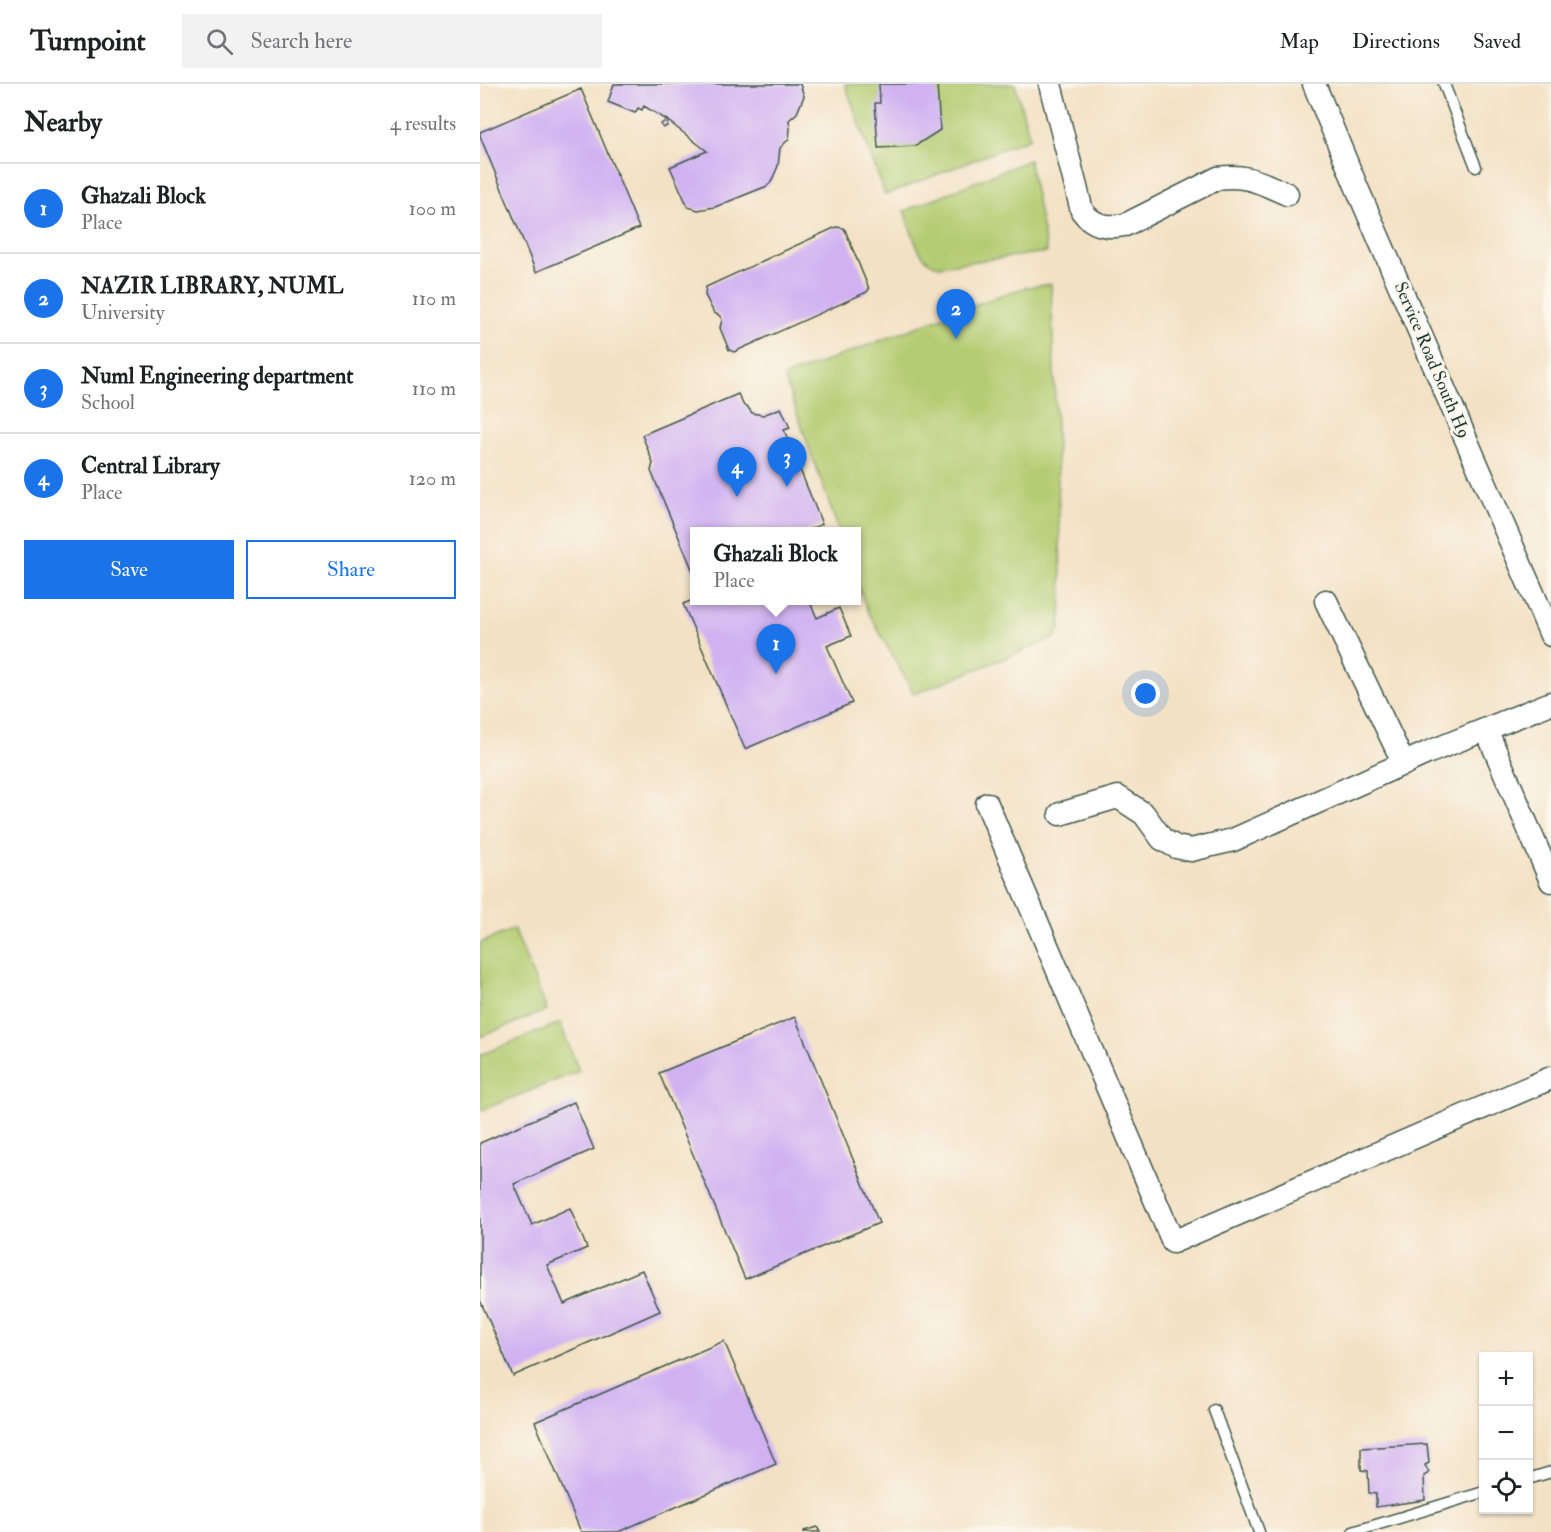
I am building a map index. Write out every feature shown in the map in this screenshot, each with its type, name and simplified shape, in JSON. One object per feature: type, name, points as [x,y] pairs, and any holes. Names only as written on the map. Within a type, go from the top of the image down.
[{"type":"street","points":[[1050,84],[1082,211],[1096,224],[1114,227],[1125,225],[1218,178],[1232,176],[1250,178],[1287,194]]},
{"type":"street","name":"Service Road South H9","points":[[1314,84],[1551,635]]},
{"type":"street","points":[[1326,601],[1404,764]]},
{"type":"street","points":[[1060,814],[1118,797],[1144,814],[1162,839],[1176,847],[1191,850],[1243,836],[1404,764],[1551,703]]},
{"type":"street","points":[[1486,729],[1551,881]]},
{"type":"street","points":[[987,804],[1173,1242],[1551,1078]]},
{"type":"lane","points":[[1444,84],[1476,167]]},
{"type":"lane","points":[[1214,1410],[1258,1532]]},
{"type":"lane","points":[[1533,1477],[1551,1472]]},
{"type":"lane","points":[[1353,1532],[1479,1494]]},
{"type":"green space","points":[[845,84],[1015,84],[1030,138],[885,195]]},
{"type":"green space","points":[[1029,160],[1047,252],[939,266],[925,259],[916,244],[904,211]]},
{"type":"green space","points":[[1051,284],[1062,600],[1060,629],[1055,638],[914,694],[867,610],[861,593],[861,527],[838,527],[784,377],[1028,287]]},
{"type":"green space","points":[[514,929],[547,1010],[480,1037],[480,943]]},
{"type":"green space","points":[[560,1023],[579,1071],[482,1110],[480,1105],[480,1055]]},
{"type":"building","points":[[614,84],[800,84],[804,96],[797,113],[789,120],[789,139],[780,148],[778,166],[771,182],[767,186],[715,207],[698,210],[688,207],[670,167],[707,151],[668,121],[667,126],[663,128],[661,124],[667,120],[644,106],[642,110],[638,108],[635,113],[608,102]]},
{"type":"building","points":[[879,84],[937,84],[940,130],[915,146],[878,148],[875,103],[880,103]]},
{"type":"building","points":[[581,89],[639,228],[536,272],[480,132]]},
{"type":"building","points":[[836,227],[845,230],[869,289],[867,292],[734,352],[729,350],[720,328],[722,320],[714,313],[705,295],[706,287]]},
{"type":"building","points":[[738,394],[744,406],[747,406],[752,413],[763,415],[781,408],[790,428],[784,430],[822,524],[815,527],[690,527],[690,564],[651,471],[653,463],[642,435]]},
{"type":"building","points":[[690,601],[690,605],[811,605],[817,618],[839,608],[851,636],[827,646],[852,703],[745,749],[683,604]]},
{"type":"building","points":[[795,1017],[879,1223],[745,1279],[659,1073]]},
{"type":"building","points":[[574,1102],[594,1149],[514,1184],[532,1225],[570,1208],[587,1248],[547,1265],[564,1304],[642,1270],[660,1311],[513,1376],[480,1300],[480,1143]]},
{"type":"building","points":[[724,1341],[776,1464],[618,1532],[581,1532],[535,1422]]},
{"type":"building","points":[[1427,1444],[1429,1463],[1425,1465],[1429,1473],[1424,1476],[1425,1500],[1376,1507],[1376,1494],[1369,1493],[1368,1471],[1361,1470],[1361,1448]]},
{"type":"building","points":[[817,1527],[820,1532],[804,1532],[804,1531]]},
{"type":"place","name":"NAZIR LIBRARY, NUML","points":[[956,339]]},
{"type":"place","name":"Numl Engineering department","points":[[787,487]]},
{"type":"place","name":"Central Library","points":[[737,497]]},
{"type":"place","name":"Ghazali Block","points":[[776,674]]}]
